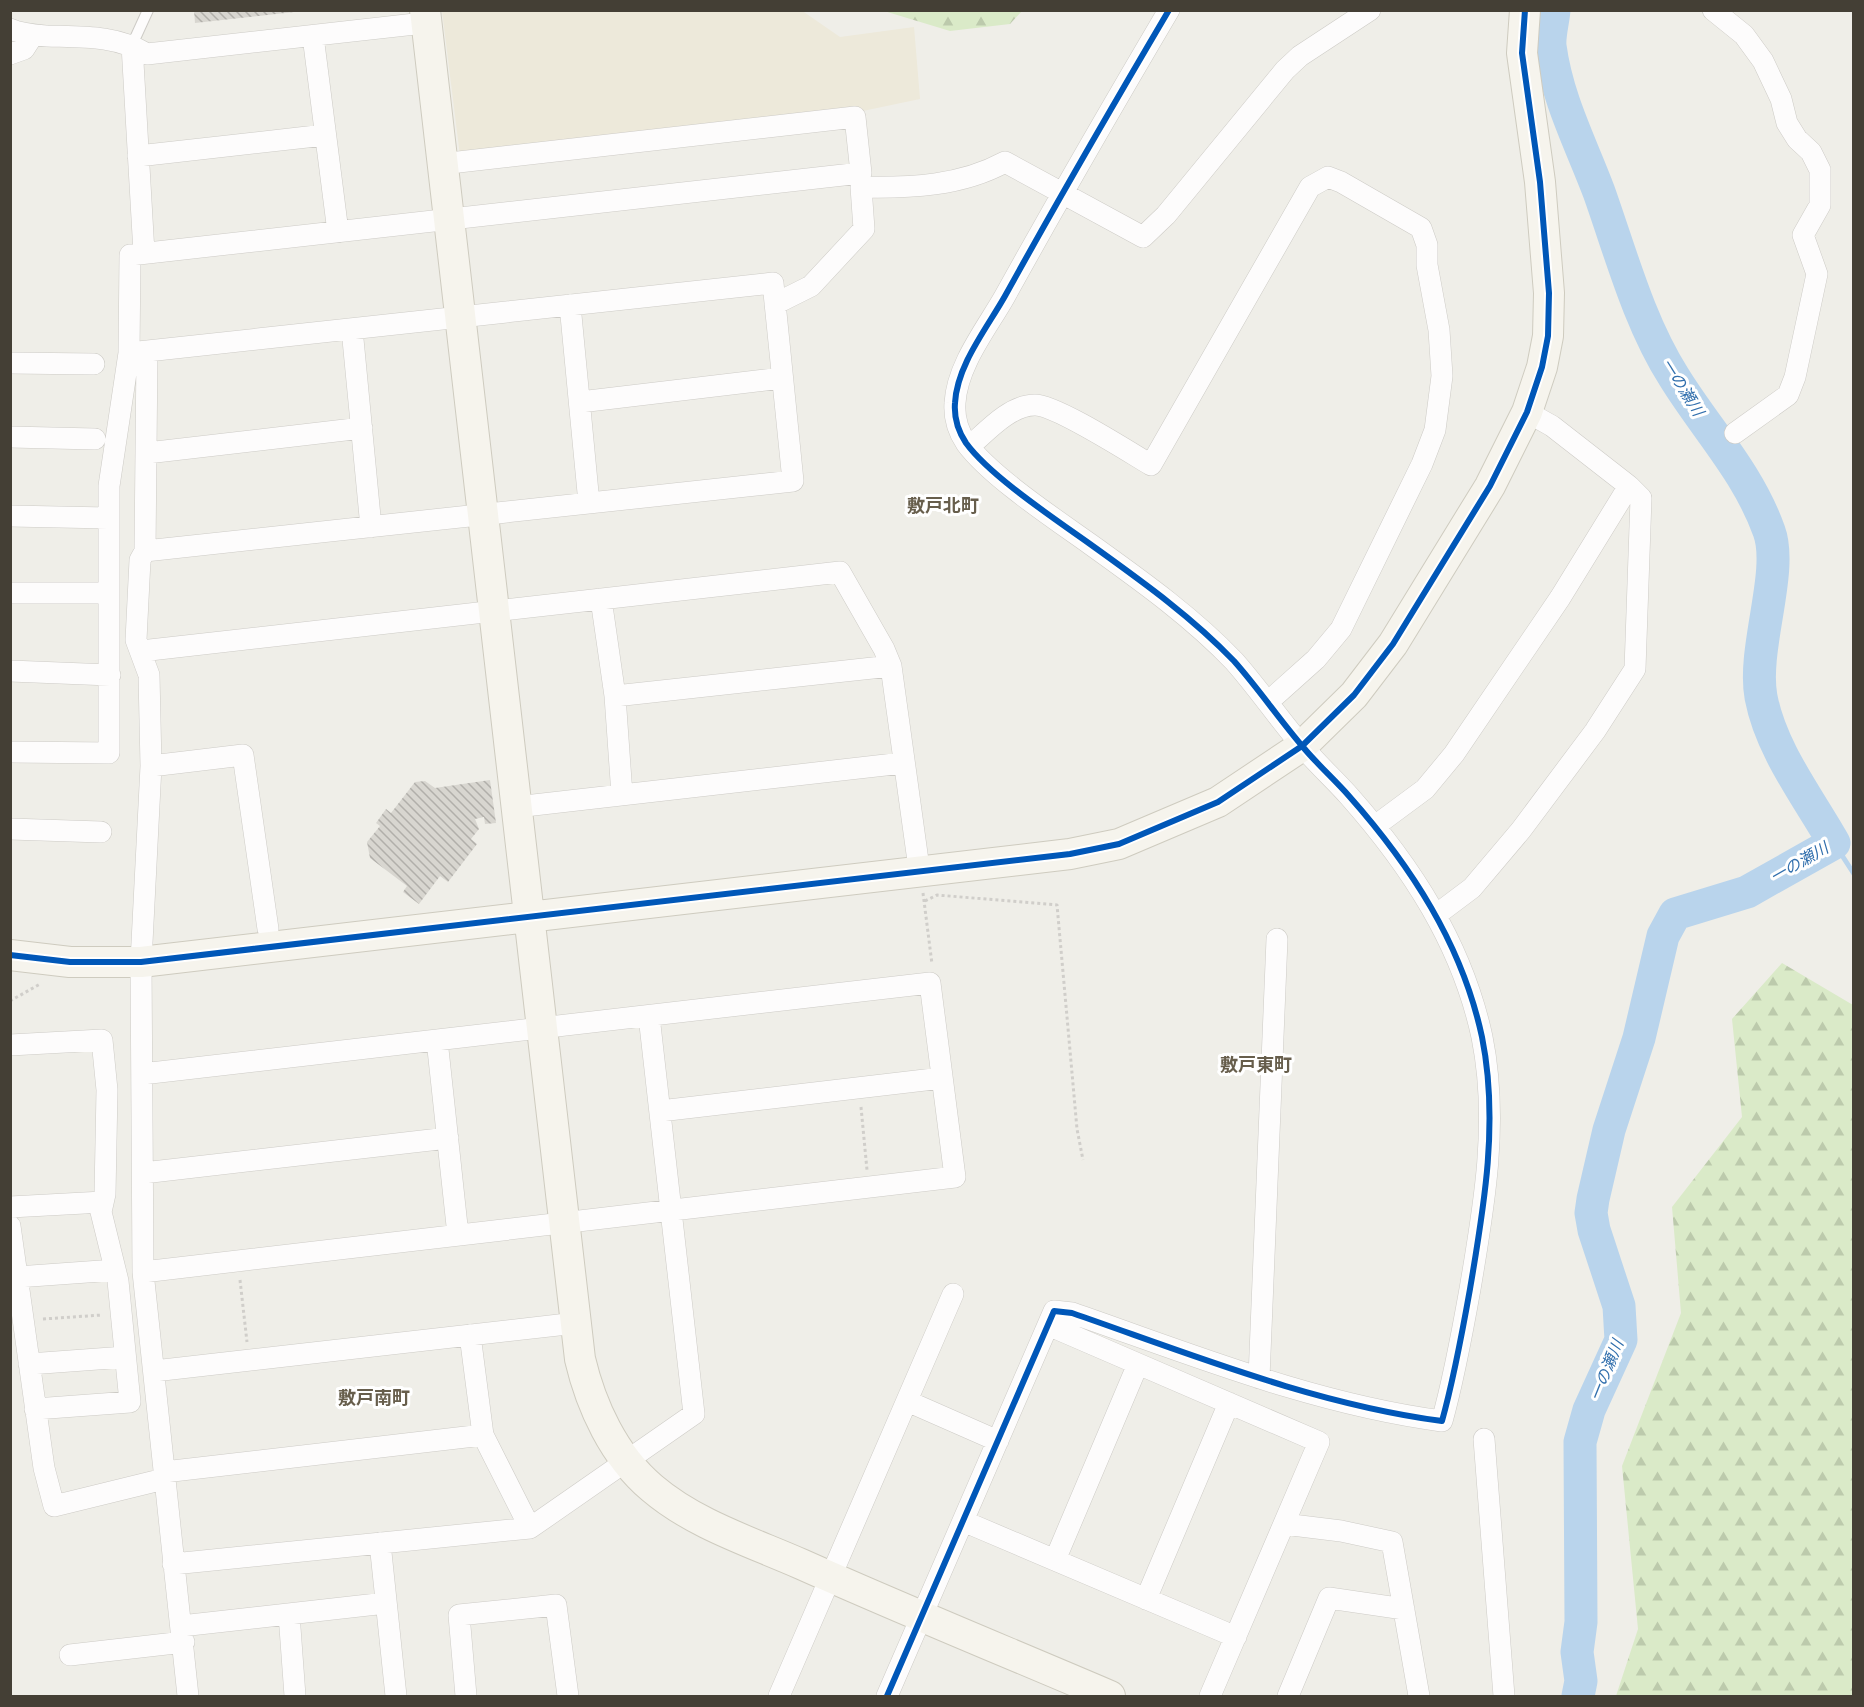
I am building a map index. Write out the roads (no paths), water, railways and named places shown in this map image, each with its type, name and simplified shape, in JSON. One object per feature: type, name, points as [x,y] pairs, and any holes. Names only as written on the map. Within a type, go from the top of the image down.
[{"type":"street","points":[[887,1696],[1054,1311],[1072,1313],[1259,1378],[1344,1403],[1442,1421],[1454,1377],[1478,1245],[1487,1185],[1489,1133],[1488,1086],[1482,1037],[1456,955],[1436,915],[1405,864],[1375,826],[1302,746],[1268,702],[1201,628],[1042,509],[969,447],[958,427],[955,403],[960,379],[1062,192],[1169,10]]},
{"type":"street","points":[[775,304],[811,286],[864,229],[861,188],[908,188],[952,181],[982,175],[1005,162],[1143,237],[1166,215],[1285,70],[1300,56],[1370,10]]},
{"type":"street","points":[[10,955],[70,962],[141,962],[529,919],[1058,855],[1119,844],[1218,802],[1302,746],[1354,695],[1393,644],[1490,486],[1527,412],[1548,336],[1549,293],[1540,182],[1522,53],[1526,10]]},
{"type":"street","points":[[1713,10],[1744,35],[1763,61],[1781,99],[1787,123],[1797,139],[1811,152],[1820,170],[1820,205],[1803,235],[1817,274],[1795,377],[1788,395],[1735,433]]},
{"type":"street","points":[[10,29],[33,35],[113,39],[132,45],[147,54],[313,36],[424,17],[576,1323],[588,1391],[604,1425],[628,1460],[651,1487],[684,1510],[831,1577],[1110,1696]]},
{"type":"street","points":[[10,54],[24,49],[33,35]]},
{"type":"street","points":[[313,36],[338,232]]},
{"type":"street","points":[[132,45],[144,253]]},
{"type":"street","points":[[188,1696],[143,1272],[141,962],[151,766],[149,675],[136,640],[140,560],[145,551],[147,453],[129,255],[861,173],[855,117],[441,164]]},
{"type":"street","points":[[138,156],[325,135]]},
{"type":"street","points":[[969,447],[1002,419],[1020,408],[1036,405],[1055,411],[1151,465],[1310,187],[1328,177],[1341,182],[1421,228],[1426,245],[1427,265],[1439,330],[1442,376],[1435,430],[1422,464],[1341,629],[1316,659],[1268,702]]},
{"type":"street","points":[[138,352],[773,283],[793,481],[145,551]]},
{"type":"street","points":[[570,305],[589,503]]},
{"type":"street","points":[[352,329],[371,527]]},
{"type":"street","points":[[10,752],[109,753],[108,518],[111,471],[138,352]]},
{"type":"street","points":[[10,363],[94,364]]},
{"type":"street","points":[[579,402],[782,378]]},
{"type":"street","points":[[1436,915],[1472,888],[1521,830],[1595,731],[1635,669],[1641,498],[1552,426],[1527,412]]},
{"type":"street","points":[[147,453],[362,428]]},
{"type":"street","points":[[10,437],[95,439]]},
{"type":"street","points":[[1375,826],[1425,789],[1454,754],[1560,598],[1629,486]]},
{"type":"street","points":[[10,516],[108,518]]},
{"type":"street","points":[[141,651],[840,572],[884,649],[891,666],[918,861]]},
{"type":"street","points":[[10,593],[109,593]]},
{"type":"street","points":[[601,599],[615,696],[622,795]]},
{"type":"street","points":[[615,696],[891,666]]},
{"type":"street","points":[[10,671],[110,675]]},
{"type":"street","points":[[151,766],[243,755],[268,929]]},
{"type":"street","points":[[516,807],[903,763]]},
{"type":"street","points":[[10,829],[101,832]]},
{"type":"street","points":[[1259,1378],[1276,939]]},
{"type":"street","points":[[142,1074],[930,984],[955,1177],[143,1272]]},
{"type":"street","points":[[173,1564],[530,1528],[694,1414],[649,1016]]},
{"type":"street","points":[[10,1045],[102,1040],[107,1090],[101,1212],[115,1270],[130,1402],[35,1409]]},
{"type":"street","points":[[437,1040],[458,1235]]},
{"type":"street","points":[[660,1111],[942,1078]]},
{"type":"street","points":[[143,1173],[448,1138]]},
{"type":"street","points":[[10,1207],[103,1202]]},
{"type":"street","points":[[10,1226],[44,1468],[54,1506],[164,1475],[483,1435]]},
{"type":"street","points":[[18,1277],[115,1270]]},
{"type":"street","points":[[779,1696],[953,1294]]},
{"type":"street","points":[[154,1371],[576,1323]]},
{"type":"street","points":[[1048,1325],[1320,1442],[1210,1696]]},
{"type":"street","points":[[470,1335],[483,1435],[530,1528]]},
{"type":"street","points":[[29,1364],[125,1357]]},
{"type":"street","points":[[1055,1560],[1138,1364]]},
{"type":"street","points":[[907,1401],[998,1441]]},
{"type":"street","points":[[1146,1599],[1229,1403]]},
{"type":"street","points":[[1484,1439],[1504,1696]]},
{"type":"street","points":[[963,1521],[1236,1637]]},
{"type":"street","points":[[1284,1524],[1341,1531],[1392,1542],[1419,1696]]},
{"type":"street","points":[[380,1543],[396,1696]]},
{"type":"street","points":[[1288,1696],[1329,1598],[1404,1609]]},
{"type":"street","points":[[70,1655],[289,1614],[386,1603]]},
{"type":"street","points":[[466,1696],[459,1615],[556,1605],[568,1696]]},
{"type":"street","points":[[289,1614],[295,1696]]},
{"type":"street","points":[[1402,1696],[1415,1674]]},
{"type":"lane","points":[[132,45],[148,10]]},
{"type":"waterway","name":"一の瀬川","points":[[1554,10],[1550,46],[1558,84],[1641,311],[1674,377],[1750,489],[1769,531],[1773,548],[1773,567],[1761,656],[1759,678],[1761,697],[1773,736],[1792,773],[1834,843],[1747,892],[1675,914],[1663,936],[1639,1038],[1609,1130],[1591,1213],[1594,1230],[1619,1306],[1621,1340],[1589,1410],[1580,1442],[1581,1622],[1577,1652],[1581,1681],[1578,1696]]},
{"type":"waterway","points":[[1834,843],[1854,874]]},
{"type":"district","name":"敷戸北町","points":[[943,505]]},
{"type":"district","name":"敷戸東町","points":[[1256,1064]]},
{"type":"district","name":"敷戸南町","points":[[374,1397]]}]
